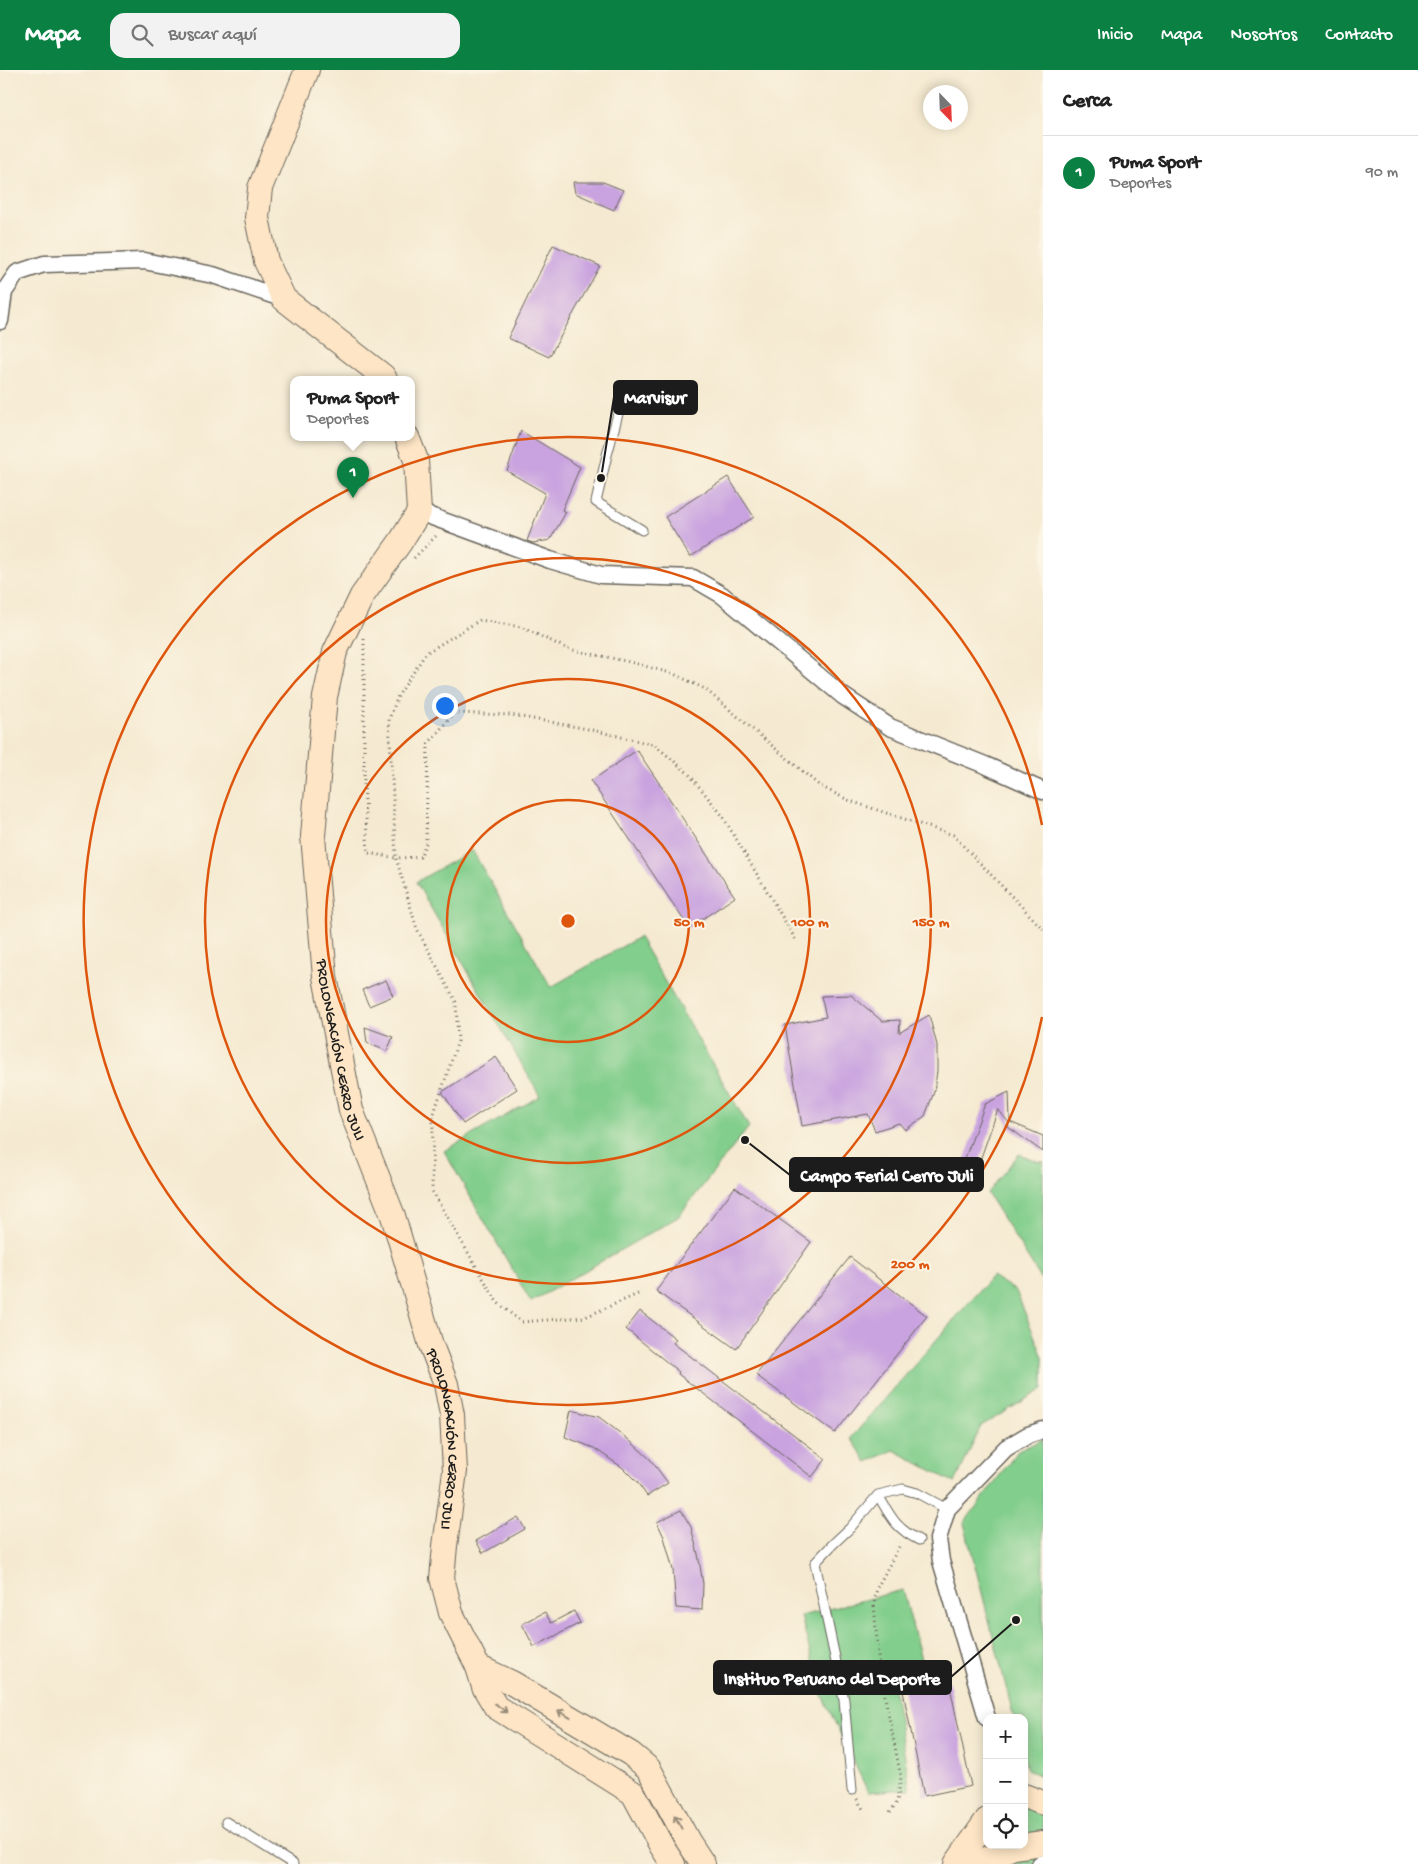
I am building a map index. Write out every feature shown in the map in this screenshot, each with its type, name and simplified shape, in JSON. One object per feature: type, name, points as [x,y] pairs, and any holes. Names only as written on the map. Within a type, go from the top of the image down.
[{"type":"street","points":[[284,300],[266,261],[256,218],[260,188],[307,70]]},
{"type":"street","points":[[0,321],[4,292],[17,273],[44,264],[144,261],[213,275],[284,300],[383,376]]},
{"type":"street","points":[[409,441],[416,460],[418,512],[550,560],[601,575],[692,578],[722,595],[843,696],[890,727],[985,765],[1043,791]]},
{"type":"street","name":"PROLONGACIÓN CERRO JULI","points":[[418,512],[401,541],[362,596],[335,652],[325,697],[313,836],[324,977],[352,1110],[392,1216],[431,1345],[446,1384],[452,1415],[456,1471],[442,1578],[451,1613],[478,1667],[484,1687],[496,1707],[633,1793],[673,1864]]},
{"type":"street","points":[[986,1714],[941,1560],[938,1539],[947,1509],[1006,1448],[1028,1435],[1043,1430]]},
{"type":"street","points":[[478,1667],[512,1683],[631,1754],[649,1769],[688,1841],[703,1864]]},
{"type":"street","points":[[1028,1797],[1043,1803]]},
{"type":"street","points":[[956,1864],[983,1826]]},
{"type":"street","points":[[976,1864],[1012,1847],[1043,1843]]},
{"type":"lane","points":[[620,410],[596,502],[642,530]]},
{"type":"lane","points":[[852,1790],[844,1700],[815,1563],[850,1528],[878,1495],[904,1489],[917,1493],[947,1509]]},
{"type":"lane","points":[[878,1495],[896,1526],[906,1534],[919,1540]]},
{"type":"lane","points":[[226,1822],[293,1864]]},
{"type":"path","points":[[408,564],[449,523]]},
{"type":"path","points":[[638,1294],[585,1316],[521,1322],[497,1302],[432,1191],[433,1116],[458,1041],[456,1002],[417,928],[396,858],[389,718],[398,696],[426,653],[480,620],[521,627],[568,649],[630,662],[674,674],[705,689],[820,786],[850,801],[952,835],[1043,929]]},
{"type":"path","points":[[364,636],[364,784],[368,853],[396,858],[420,857],[426,843],[428,744],[454,713],[511,716],[588,729],[655,745],[688,773],[722,815],[797,942]]},
{"type":"path","points":[[890,1812],[897,1802],[901,1777],[879,1667],[874,1604],[877,1588],[906,1534]]},
{"type":"green space","points":[[472,850],[551,987],[639,937],[749,1127],[678,1217],[531,1302],[444,1151],[540,1096],[416,882]]},
{"type":"green space","points":[[1019,1154],[1040,1162],[1043,1161],[1043,1282],[987,1193]]},
{"type":"green space","points":[[992,1276],[1016,1291],[1043,1357],[1043,1389],[981,1426],[955,1483],[894,1450],[867,1462],[851,1438]]},
{"type":"green space","points":[[1043,1439],[1043,1777],[1028,1770],[1028,1714],[1013,1714],[964,1523],[1018,1451]]},
{"type":"green space","points":[[903,1590],[922,1663],[891,1672],[910,1789],[868,1792],[819,1689],[801,1616]]},
{"type":"green space","points":[[1028,1806],[1043,1812],[1043,1835],[1028,1837]]},
{"type":"green space","points":[[1043,1854],[1043,1864],[1009,1864],[1029,1856]]},
{"type":"building","points":[[573,182],[603,182],[623,190],[614,210],[575,193]]},
{"type":"building","points":[[553,245],[600,266],[549,357],[508,338]]},
{"type":"building","points":[[521,431],[580,467],[562,510],[566,512],[550,540],[533,543],[527,541],[545,493],[507,471]]},
{"type":"building","points":[[728,477],[754,517],[690,557],[665,517]]},
{"type":"building","points":[[637,750],[735,897],[689,928],[591,781]]},
{"type":"building","points":[[386,980],[393,996],[369,1006],[362,990]]},
{"type":"building","points":[[851,995],[882,1021],[900,1020],[899,1033],[929,1015],[937,1045],[937,1071],[934,1092],[925,1116],[905,1130],[899,1123],[875,1131],[868,1114],[802,1126],[785,1025],[826,1017],[821,996]]},
{"type":"building","points":[[365,1027],[393,1037],[387,1051],[367,1043]]},
{"type":"building","points":[[496,1057],[517,1089],[463,1124],[442,1092]]},
{"type":"building","points":[[1009,1092],[1010,1122],[1043,1136],[1043,1152],[1008,1127],[1009,1123],[998,1109],[978,1166],[964,1161],[985,1104]]},
{"type":"building","points":[[735,1187],[811,1242],[736,1349],[656,1291]]},
{"type":"building","points":[[850,1257],[927,1316],[835,1433],[756,1375]]},
{"type":"building","points":[[640,1311],[676,1339],[673,1343],[826,1459],[812,1477],[678,1374],[679,1372],[626,1329]]},
{"type":"building","points":[[571,1410],[599,1417],[650,1459],[668,1483],[647,1496],[637,1482],[623,1468],[594,1448],[565,1437]]},
{"type":"building","points":[[681,1510],[691,1527],[698,1554],[703,1584],[702,1610],[676,1608],[673,1570],[664,1537],[657,1522]]},
{"type":"building","points":[[518,1517],[525,1529],[483,1553],[476,1541]]},
{"type":"building","points":[[574,1611],[580,1623],[534,1647],[522,1624],[545,1612],[551,1623]]},
{"type":"building","points":[[949,1682],[971,1786],[924,1796],[903,1691]]},
{"type":"place","name":"Marvisur","points":[[601,478]]},
{"type":"place","name":"Puma Sport","points":[[353,498]]},
{"type":"place","name":"Campo Ferial Cerro Juli","points":[[745,1140]]},
{"type":"place","name":"Instituo Peruano del Deporte","points":[[1016,1620]]}]
